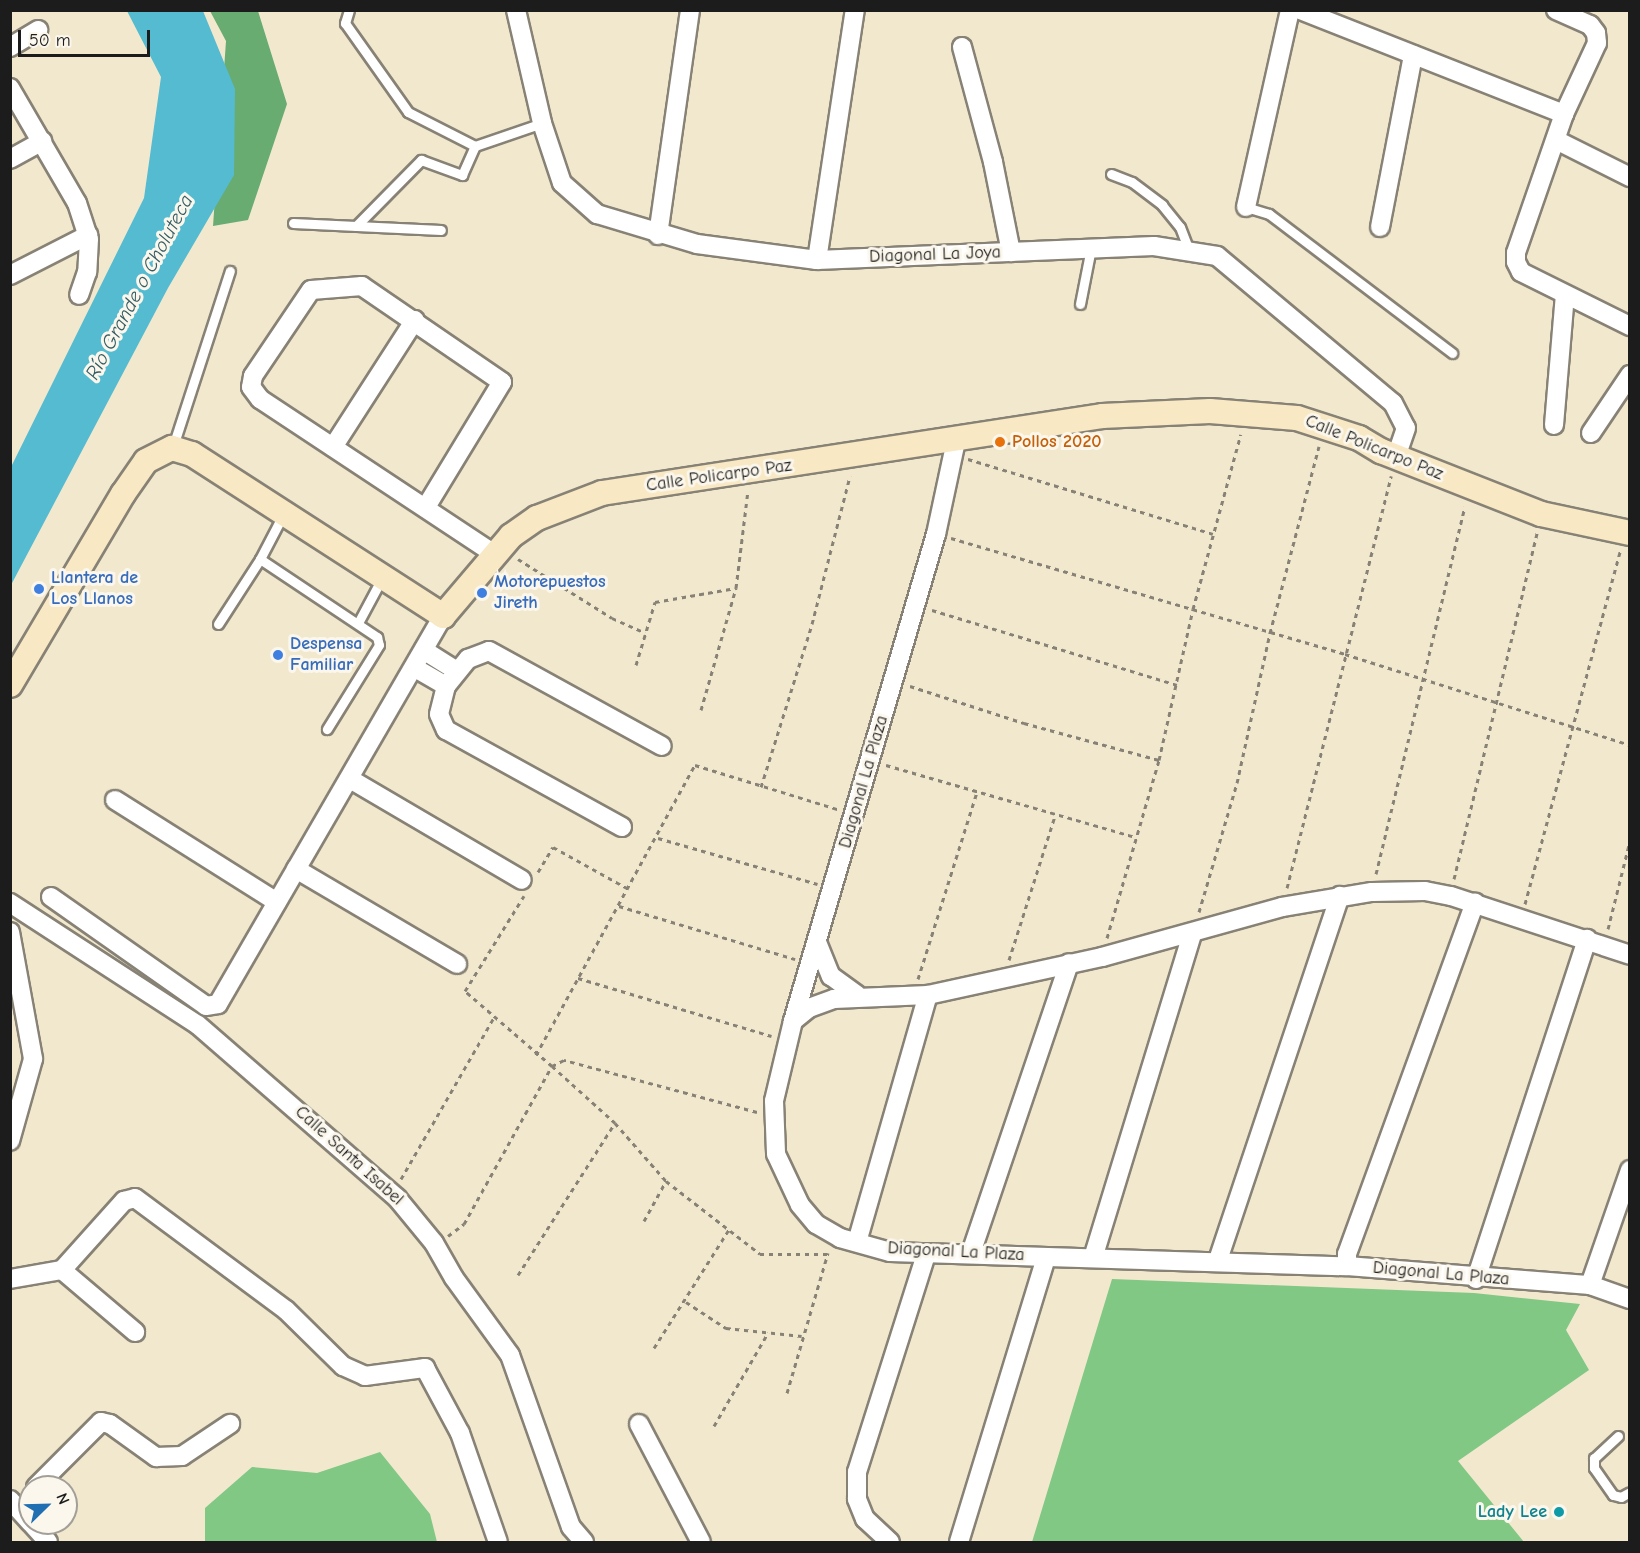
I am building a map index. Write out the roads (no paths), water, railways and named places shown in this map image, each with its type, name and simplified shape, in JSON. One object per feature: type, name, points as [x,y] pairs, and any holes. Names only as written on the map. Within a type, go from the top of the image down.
[{"type":"street","name":"Diagonal La Joya","points":[[516,10],[542,123],[562,183],[597,214],[658,235],[697,244],[817,260],[1154,246],[1217,256],[1393,403],[1406,428],[1396,454]]},
{"type":"street","points":[[658,235],[690,10]]},
{"type":"street","points":[[817,260],[855,10]]},
{"type":"street","points":[[1246,207],[1290,10]]},
{"type":"street","points":[[1300,10],[1564,114]]},
{"type":"street","points":[[1556,10],[1590,25],[1596,33],[1597,43],[1564,114],[1516,253],[1521,272],[1629,326]]},
{"type":"street","points":[[10,47],[38,30]]},
{"type":"street","points":[[962,47],[993,162],[1011,252]]},
{"type":"street","points":[[1380,227],[1413,55]]},
{"type":"street","points":[[10,88],[77,203],[88,234],[87,272],[79,295]]},
{"type":"street","points":[[1556,140],[1629,177]]},
{"type":"street","points":[[10,159],[42,141]]},
{"type":"street","points":[[10,275],[88,234]]},
{"type":"street","points":[[426,507],[502,382],[415,320],[362,286],[311,290],[253,376],[251,387],[260,399],[494,554]]},
{"type":"street","points":[[1554,425],[1565,294]]},
{"type":"street","points":[[333,447],[415,320]]},
{"type":"street","points":[[1591,433],[1629,375]]},
{"type":"street","name":"Calle Policarpo Paz","points":[[443,616],[494,554],[537,518],[602,493],[858,454],[956,448],[1102,416],[1239,412],[1297,418],[1396,454],[1470,488],[1541,514],[1627,533]]},
{"type":"street","points":[[10,685],[123,494],[146,461],[172,448],[192,454],[283,515],[443,616],[415,668],[218,1004],[206,1006],[51,897]]},
{"type":"street","name":"Diagonal La Plaza","points":[[956,448],[936,534],[916,605],[787,1041],[772,1117],[776,1154],[786,1182],[816,1224],[849,1240],[891,1252],[1218,1260],[1347,1266],[1476,1279],[1590,1285],[1629,1299]]},
{"type":"street","points":[[424,651],[451,678]]},
{"type":"street","points":[[622,827],[446,730],[439,714],[451,678],[475,654],[495,653],[662,746]]},
{"type":"street","points":[[415,668],[451,678]]},
{"type":"street","points":[[350,779],[529,881]]},
{"type":"street","points":[[116,800],[277,902]]},
{"type":"street","points":[[296,870],[457,964]]},
{"type":"street","points":[[793,1021],[809,1008],[857,995],[920,995],[1102,957],[1192,934],[1282,907],[1372,892],[1425,891],[1450,896],[1522,917],[1629,955]]},
{"type":"street","points":[[1218,1260],[1340,896]]},
{"type":"street","name":"Calle Santa Isabel","points":[[10,903],[198,1025],[398,1198],[434,1243],[454,1278],[510,1355],[571,1527],[584,1542]]},
{"type":"street","points":[[1347,1266],[1347,1254],[1474,903]]},
{"type":"street","points":[[10,932],[33,1059],[10,1141]]},
{"type":"street","points":[[1093,1258],[1186,966],[1192,934]]},
{"type":"street","points":[[817,942],[831,976],[857,995]]},
{"type":"street","points":[[1476,1279],[1595,942]]},
{"type":"street","points":[[971,1253],[1069,963]]},
{"type":"street","points":[[849,1240],[920,995]]},
{"type":"street","points":[[1590,1285],[1629,1170]]},
{"type":"street","points":[[10,1279],[62,1270],[124,1201],[135,1197],[286,1310],[344,1366],[365,1376],[425,1368],[460,1432],[498,1542]]},
{"type":"street","points":[[890,1542],[865,1519],[857,1499],[857,1472],[926,1254]]},
{"type":"street","points":[[959,1542],[1046,1257]]},
{"type":"street","points":[[62,1270],[135,1332]]},
{"type":"street","points":[[48,1475],[101,1422],[111,1424],[156,1457],[182,1456],[230,1424]]},
{"type":"street","points":[[639,1424],[701,1542]]},
{"type":"lane","points":[[349,10],[345,23],[408,112],[475,146],[542,123]]},
{"type":"lane","points":[[356,226],[421,160],[462,176],[475,146]]},
{"type":"lane","points":[[1111,174],[1132,182],[1162,205],[1180,227],[1189,250]]},
{"type":"lane","points":[[1246,207],[1269,214],[1452,353]]},
{"type":"lane","points":[[293,223],[441,230]]},
{"type":"lane","points":[[1080,304],[1091,248]]},
{"type":"lane","points":[[172,448],[230,272]]},
{"type":"lane","points":[[218,624],[260,559],[283,515]]},
{"type":"lane","points":[[260,559],[377,637],[379,645],[327,729]]},
{"type":"lane","points":[[358,623],[382,578]]},
{"type":"lane","points":[[1618,1436],[1594,1458],[1594,1468],[1613,1495],[1621,1497],[1629,1492]]},
{"type":"water","name":"Río Grande o Choluteca","points":[[127,11],[203,11],[235,89],[234,175],[168,288],[11,585],[11,467],[144,198],[161,77]]},
{"type":"place","name":"Pollos 2020","points":[[1000,442]]},
{"type":"place","name":"Llantera de Los Llanos","points":[[39,589]]},
{"type":"place","name":"Motorepuestos Jireth","points":[[482,593]]},
{"type":"place","name":"Despensa Familiar","points":[[278,655]]},
{"type":"place","name":"Lady Lee","points":[[1559,1512]]}]
